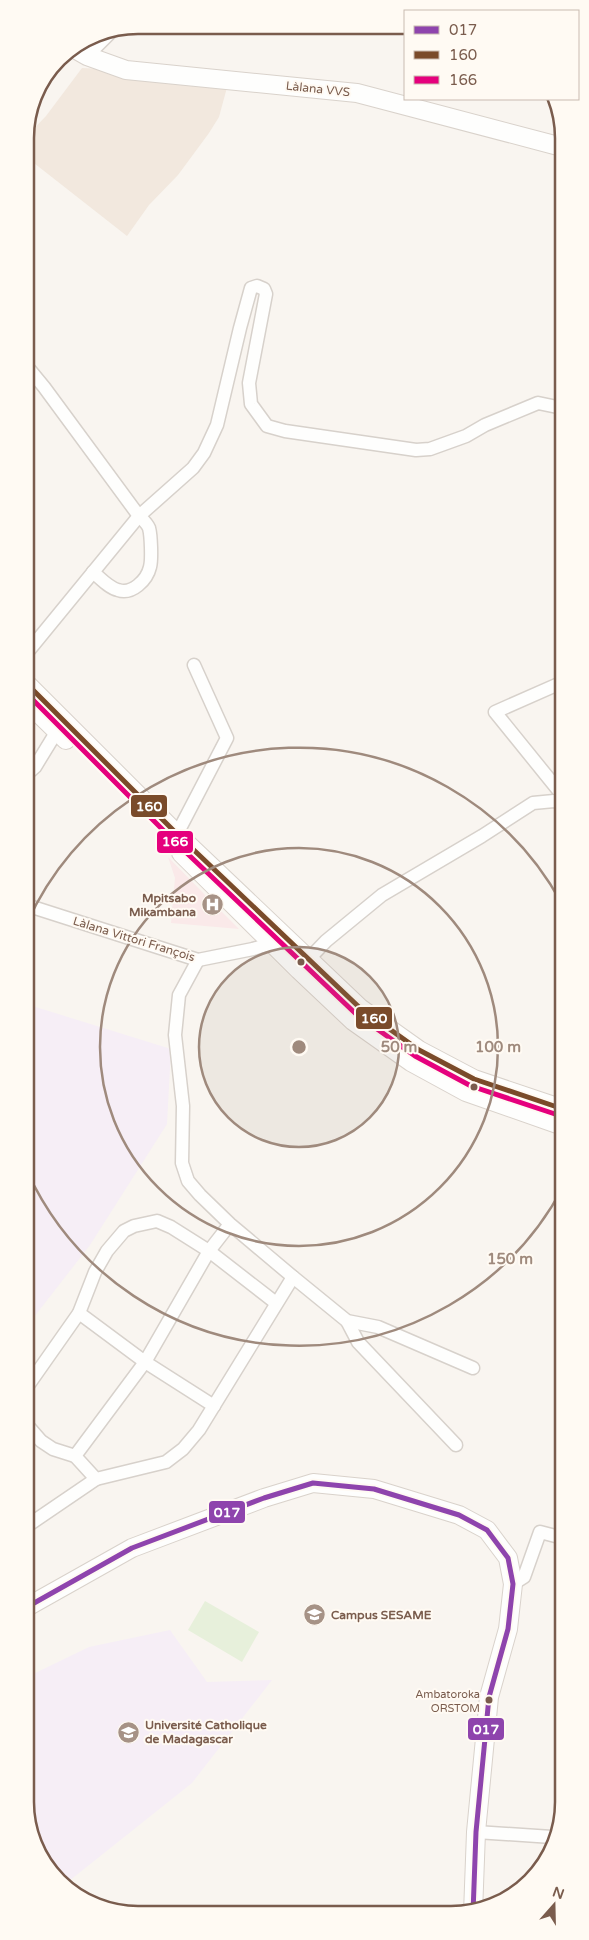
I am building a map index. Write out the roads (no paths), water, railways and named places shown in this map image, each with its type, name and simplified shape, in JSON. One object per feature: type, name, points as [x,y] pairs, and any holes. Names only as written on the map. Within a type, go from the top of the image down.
[{"type":"street","name":"Làlana VVS","points":[[80,52],[126,70],[357,93],[555,145]]},
{"type":"street","points":[[34,644],[139,516],[193,468],[210,443],[217,425],[251,288],[257,286],[264,289],[266,294],[250,383],[251,404],[267,426],[285,431],[416,450],[430,450],[466,436],[538,403],[555,407]]},
{"type":"street","points":[[34,374],[149,529],[150,566],[147,575],[133,589],[124,592],[116,590],[93,572]]},
{"type":"street","points":[[177,834],[227,738],[194,665]]},
{"type":"street","points":[[555,685],[495,712],[555,786]]},
{"type":"street","points":[[34,691],[304,964],[353,1021],[411,1062],[466,1092],[555,1123]]},
{"type":"street","points":[[34,708],[272,943],[304,964],[360,1008],[420,1050],[474,1079],[555,1106]]},
{"type":"street","points":[[34,768],[58,731]]},
{"type":"street","points":[[304,964],[382,895],[482,836],[533,803],[555,801]]},
{"type":"street","name":"Làlana Vittori François","points":[[34,909],[198,960],[272,943]]},
{"type":"street","points":[[198,960],[179,995],[175,1035],[183,1106],[182,1163],[188,1181],[230,1224],[347,1321],[358,1342],[456,1445]]},
{"type":"street","points":[[34,1377],[79,1313],[95,1272],[108,1251],[124,1231],[134,1226],[157,1221],[171,1227],[209,1251],[276,1303]]},
{"type":"street","points":[[75,1456],[145,1362],[209,1251],[230,1224]]},
{"type":"street","points":[[34,1521],[96,1479],[166,1462],[183,1449],[199,1430],[293,1277]]},
{"type":"street","points":[[79,1313],[145,1362],[214,1406]]},
{"type":"street","points":[[347,1321],[378,1327],[473,1368]]},
{"type":"street","points":[[34,1433],[41,1441],[53,1449],[75,1456],[96,1479]]},
{"type":"street","points":[[34,1602],[132,1548],[264,1498],[314,1483],[374,1489],[459,1515],[487,1530],[508,1558],[513,1584],[508,1629],[489,1697],[476,1832],[473,1903]]},
{"type":"street","points":[[513,1584],[524,1577],[540,1532],[555,1536]]},
{"type":"street","points":[[476,1832],[549,1837]]},
{"type":"place","name":"Mpitsabo Mikambana","points":[[212,905]]},
{"type":"place","name":"Campus SESAME","points":[[315,1615]]},
{"type":"place","name":"Ambatoroka ORSTOM","points":[[489,1700]]},
{"type":"place","name":"Université Catholique de Madagascar","points":[[129,1732]]}]
